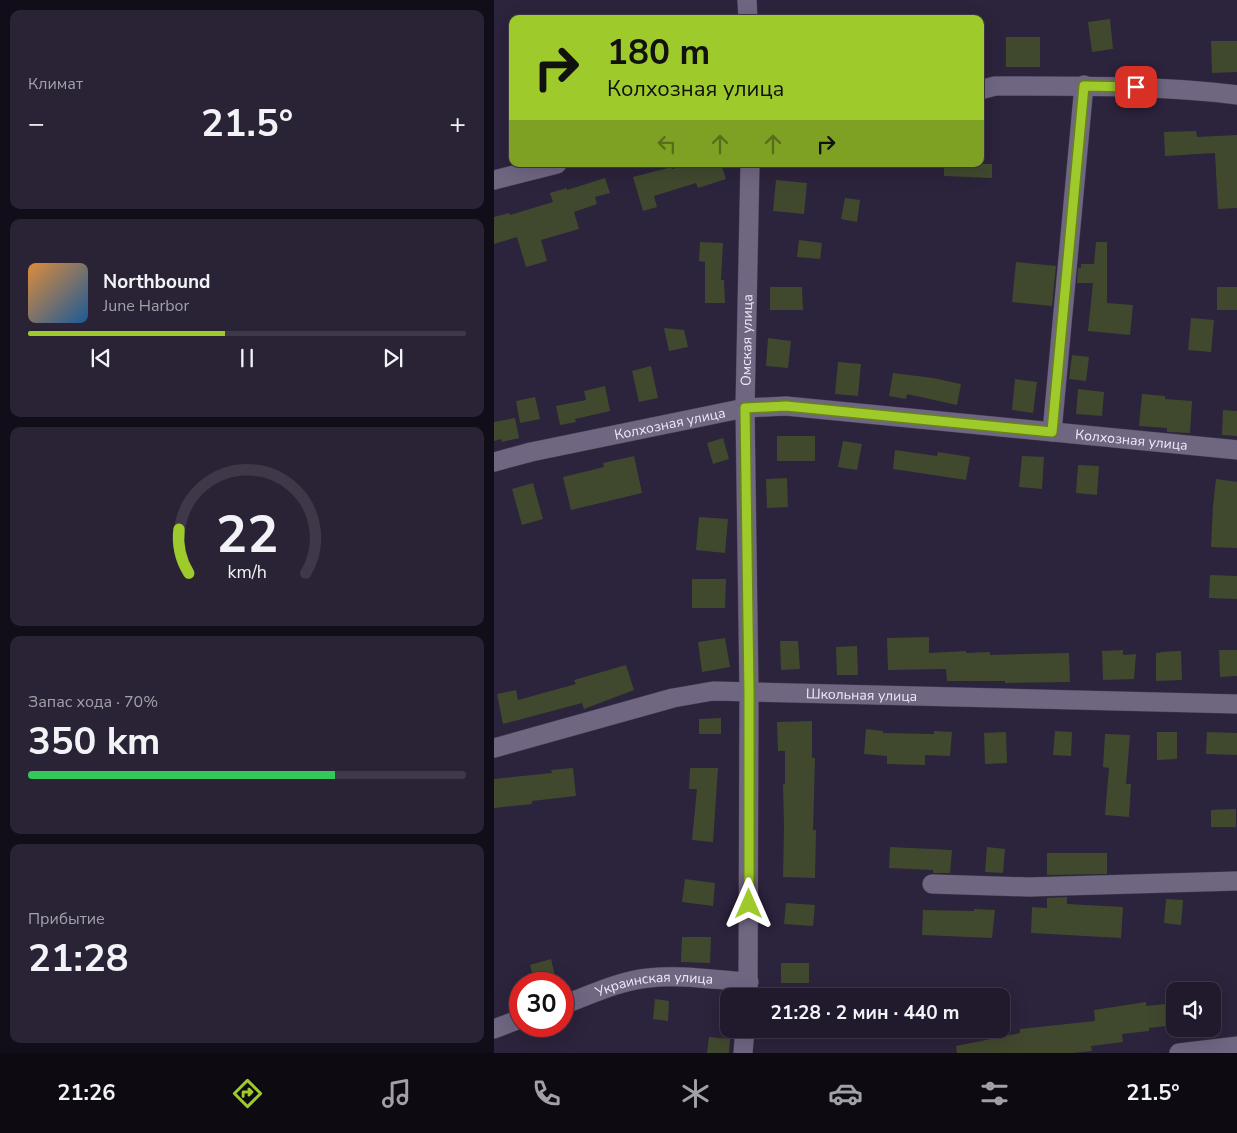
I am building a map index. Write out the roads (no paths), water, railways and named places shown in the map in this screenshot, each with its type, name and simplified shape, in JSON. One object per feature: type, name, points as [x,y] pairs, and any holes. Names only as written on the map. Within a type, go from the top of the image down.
[{"type":"street","points":[[747,0],[748,15]]},
{"type":"street","points":[[984,89],[995,86],[1084,86],[1188,89],[1237,95]]},
{"type":"street","points":[[1052,432],[1084,86]]},
{"type":"street","points":[[494,180],[545,167]]},
{"type":"street","name":"Омская улица","points":[[748,988],[749,691],[745,408],[750,167]]},
{"type":"street","name":"Колхозная улица","points":[[494,462],[531,452],[745,408],[786,406],[1237,450]]},
{"type":"street","name":"Школьная улица","points":[[494,748],[688,694],[713,691],[1237,704]]},
{"type":"street","points":[[932,884],[1029,887],[1237,881]]},
{"type":"street","name":"Украинская улица","points":[[574,1001],[625,983],[647,978],[676,976],[742,988]]},
{"type":"street","points":[[494,1029],[509,1023]]},
{"type":"street","points":[[744,1053],[745,1038]]},
{"type":"street","points":[[1179,1053],[1237,1046]]}]
